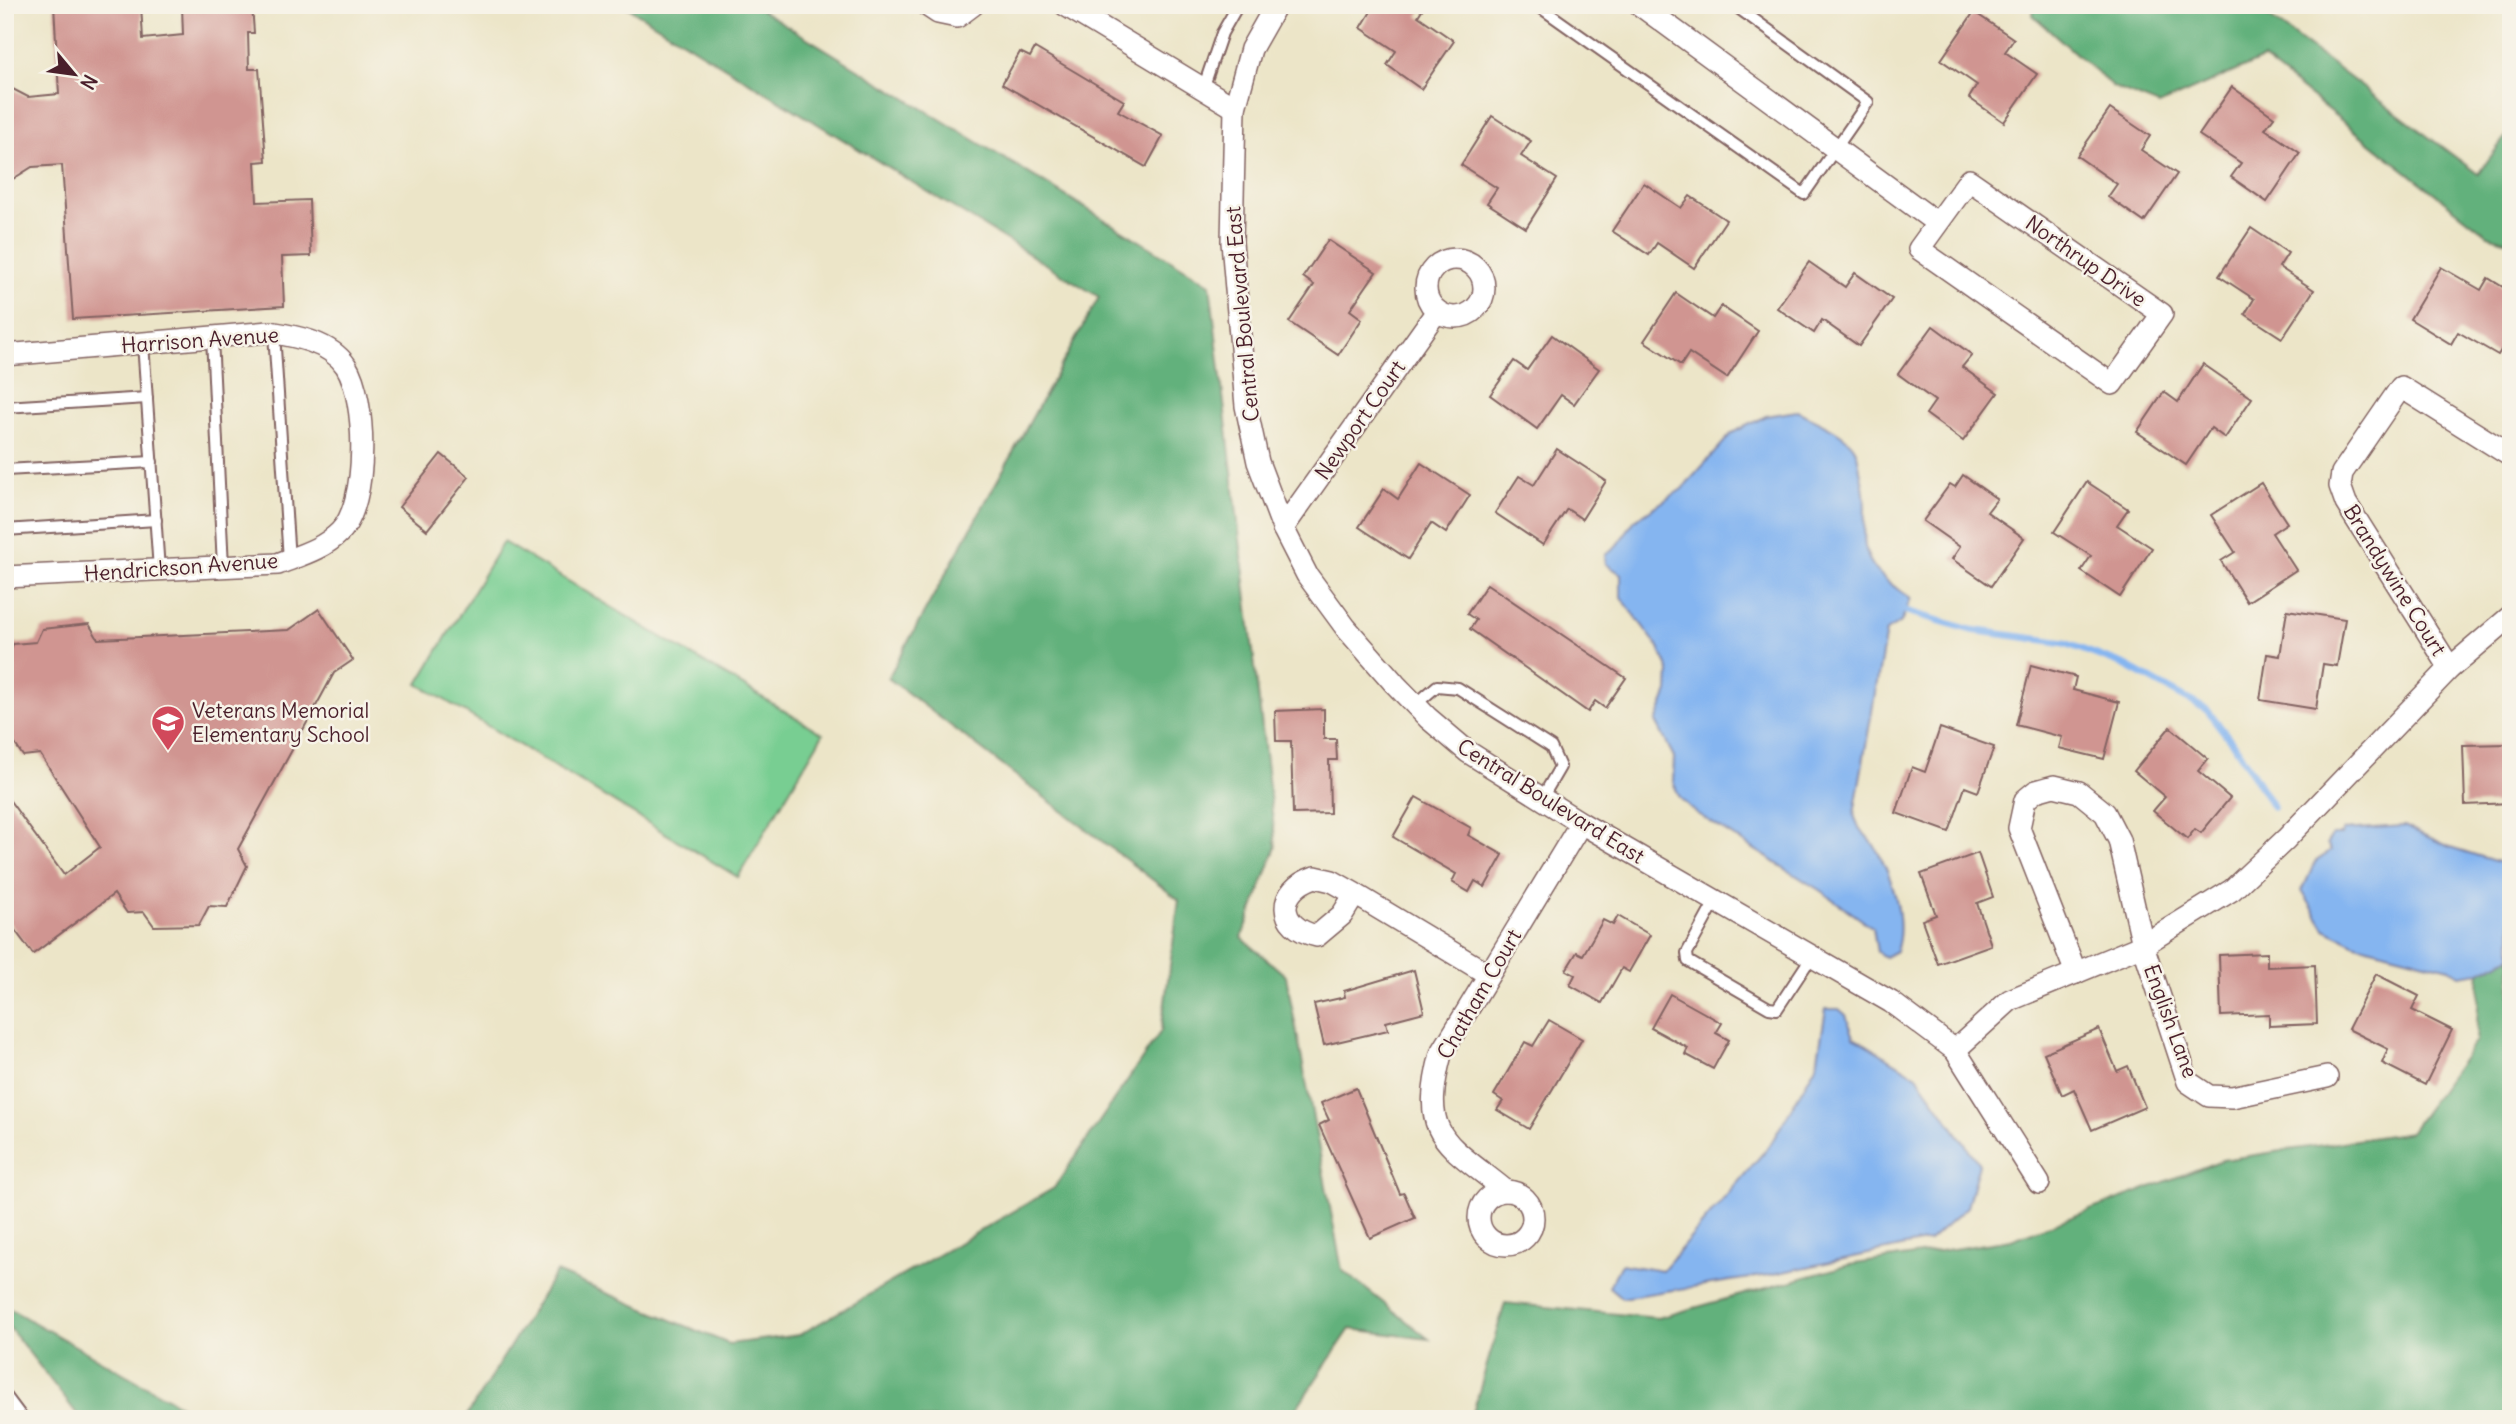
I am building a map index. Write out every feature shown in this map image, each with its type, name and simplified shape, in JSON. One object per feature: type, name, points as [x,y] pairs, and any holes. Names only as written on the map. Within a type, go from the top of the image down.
[{"type":"street","points":[[926,5],[938,13],[957,17],[973,5]]},
{"type":"street","points":[[1065,5],[1235,108]]},
{"type":"street","name":"Central Boulevard East","points":[[1276,5],[1251,49],[1235,108],[1232,242],[1246,406],[1258,462],[1283,528],[1307,575],[1346,628],[1415,705],[1468,752],[1581,823],[1891,1002],[1955,1050],[2039,1183]]},
{"type":"street","points":[[1640,5],[1937,223]]},
{"type":"street","name":"Northrup Drive","points":[[1969,180],[2162,314],[2112,384],[1919,249],[1937,223],[1969,180]]},
{"type":"street","name":"Newport Court","points":[[1283,528],[1437,311]]},
{"type":"street","name":"Harrison Avenue","points":[[5,355],[212,337],[274,333],[297,335],[325,349],[345,364],[354,384],[361,445]]},
{"type":"street","name":"Brandywine Court","points":[[2450,668],[2346,503],[2340,486],[2342,473],[2402,387],[2511,456]]},
{"type":"street","name":"Hendrickson Avenue","points":[[5,577],[278,564],[289,560],[318,549],[342,531],[355,506],[363,465],[361,445]]},
{"type":"street","name":"Brandywine Court","points":[[1955,1050],[2010,1000],[2143,945],[2232,890],[2286,839],[2450,668],[2511,616]]},
{"type":"street","points":[[2076,973],[2019,828],[2025,800],[2036,791],[2054,786],[2079,792],[2105,813],[2119,840],[2143,945]]},
{"type":"street","name":"Chatham Court","points":[[1506,1191],[1443,1140],[1433,1112],[1433,1084],[1441,1054],[1581,823]]},
{"type":"street","points":[[1355,894],[1488,974]]},
{"type":"street","name":"English Lane","points":[[2143,945],[2188,1082],[2209,1096],[2232,1097],[2327,1077]]},
{"type":"lane","points":[[1203,89],[1222,33],[1238,5]]},
{"type":"lane","points":[[1537,5],[1804,194],[1868,102],[1734,5]]},
{"type":"lane","points":[[274,333],[289,560]]},
{"type":"lane","points":[[212,337],[223,567]]},
{"type":"lane","points":[[144,343],[159,570]]},
{"type":"lane","points":[[5,407],[147,398]]},
{"type":"lane","points":[[5,470],[152,462]]},
{"type":"lane","points":[[5,530],[156,520]]},
{"type":"lane","points":[[1415,705],[1437,686],[1458,688],[1551,747],[1560,767],[1542,798]]},
{"type":"lane","points":[[1716,900],[1687,953],[1688,961],[1769,1009],[1777,1009],[1812,956]]},
{"type":"lane","points":[[5,1395],[23,1419]]},
{"type":"green space","points":[[624,5],[753,5],[1210,284],[1276,847],[1242,938],[1286,976],[1342,1270],[1429,1339],[1350,1329],[1289,1419],[465,1419],[556,1272],[729,1344],[799,1335],[1054,1188],[1161,1031],[1179,900],[888,678],[1099,297]]},
{"type":"green space","points":[[2034,5],[2253,5],[2478,174],[2511,129],[2511,242],[2488,235],[2263,59],[2159,105],[2113,87],[2033,15]]},
{"type":"green space","points":[[503,542],[823,734],[738,877],[418,684]]},
{"type":"green space","points":[[2511,957],[2511,1419],[1471,1419],[1505,1303],[1658,1318],[1849,1265],[2011,1240],[2222,1160],[2410,1132],[2476,1041],[2480,972]]},
{"type":"green space","points":[[5,1306],[204,1419],[81,1419],[5,1322]]},
{"type":"water","points":[[1797,411],[1845,437],[1855,449],[1864,492],[1867,555],[1889,582],[1911,598],[1901,622],[1886,631],[1854,814],[1860,829],[1880,856],[1896,896],[1899,938],[1896,951],[1885,957],[1877,952],[1873,928],[1821,891],[1696,813],[1680,798],[1673,782],[1674,757],[1656,722],[1668,692],[1669,670],[1659,648],[1621,597],[1621,574],[1606,564],[1605,555],[1614,549],[1635,520],[1682,489],[1732,433],[1766,416]]},
{"type":"water","points":[[2404,826],[2450,847],[2511,866],[2511,957],[2480,972],[2460,975],[2449,968],[2356,944],[2325,929],[2302,891],[2315,862],[2331,851],[2327,843],[2332,835],[2341,835],[2344,830]]},
{"type":"water","points":[[1826,1009],[1839,1009],[1846,1015],[1854,1037],[1917,1076],[1979,1164],[1967,1207],[1929,1241],[1769,1275],[1622,1298],[1609,1287],[1621,1264],[1662,1271],[1770,1145],[1817,1064]]},
{"type":"building","points":[[54,5],[141,5],[143,39],[183,35],[182,5],[252,5],[254,33],[248,33],[249,69],[259,69],[266,161],[255,162],[257,202],[309,200],[311,256],[282,257],[284,306],[73,319],[62,165],[32,167],[5,184],[5,85],[28,97],[59,94]]},
{"type":"building","points":[[1375,5],[1425,5],[1418,16],[1454,41],[1421,89],[1387,65],[1396,51],[1361,28]]},
{"type":"building","points":[[1974,12],[2014,39],[2005,52],[2037,74],[2004,122],[1969,98],[1977,85],[1941,60]]},
{"type":"building","points":[[1035,48],[1124,101],[1118,111],[1163,136],[1146,167],[1002,84],[1020,52],[1030,57]]},
{"type":"building","points":[[2232,87],[2274,117],[2265,129],[2300,153],[2267,202],[2231,177],[2241,163],[2199,135]]},
{"type":"building","points":[[2110,109],[2150,136],[2141,150],[2177,174],[2144,222],[2108,197],[2117,184],[2077,156]]},
{"type":"building","points":[[1492,116],[1531,141],[1521,156],[1557,179],[1526,228],[1487,203],[1497,188],[1461,165]]},
{"type":"building","points":[[1644,183],[1681,208],[1690,196],[1726,220],[1694,268],[1657,243],[1649,255],[1612,231]]},
{"type":"building","points":[[2251,228],[2288,253],[2279,267],[2314,290],[2282,338],[2245,314],[2254,299],[2219,276]]},
{"type":"building","points":[[1328,240],[1376,272],[1350,310],[1362,319],[1338,355],[1289,322],[1314,285],[1303,277]]},
{"type":"building","points":[[1809,262],[1845,287],[1855,273],[1892,299],[1859,346],[1822,320],[1814,333],[1777,308]]},
{"type":"building","points":[[2441,267],[2481,290],[2488,278],[2511,292],[2511,334],[2498,355],[2458,332],[2451,344],[2410,319]]},
{"type":"building","points":[[1676,293],[1713,318],[1721,306],[1758,331],[1727,378],[1689,353],[1681,365],[1644,341]]},
{"type":"building","points":[[1933,326],[1972,355],[1962,367],[1998,393],[1963,441],[1926,414],[1935,401],[1898,374]]},
{"type":"building","points":[[1552,335],[1599,369],[1574,404],[1561,395],[1537,429],[1490,395],[1514,361],[1527,370]]},
{"type":"building","points":[[2203,364],[2252,398],[2225,438],[2211,428],[2186,465],[2137,432],[2164,392],[2178,402]]},
{"type":"building","points":[[1557,449],[1606,481],[1582,519],[1567,509],[1543,545],[1495,513],[1519,476],[1534,485]]},
{"type":"building","points":[[441,454],[469,477],[427,530],[399,507]]},
{"type":"building","points":[[1421,463],[1470,495],[1446,533],[1431,523],[1408,559],[1359,527],[1384,489],[1398,499]]},
{"type":"building","points":[[1963,475],[1997,499],[1987,512],[2024,538],[1991,586],[1952,559],[1960,547],[1923,521],[1950,484],[1955,487]]},
{"type":"building","points":[[2087,482],[2128,509],[2117,525],[2152,548],[2120,597],[2081,571],[2091,556],[2054,532]]},
{"type":"building","points":[[2261,483],[2287,523],[2272,533],[2296,570],[2247,602],[2221,561],[2235,552],[2211,515]]},
{"type":"building","points":[[1487,584],[1626,678],[1605,708],[1595,701],[1588,712],[1470,629],[1476,620],[1467,614]]},
{"type":"building","points":[[319,609],[353,660],[334,673],[238,849],[247,866],[227,907],[209,906],[199,925],[154,926],[144,912],[127,913],[114,894],[33,954],[5,917],[5,794],[64,875],[100,847],[40,754],[23,756],[5,729],[5,663],[13,644],[36,642],[42,629],[89,624],[98,639],[289,630]]},
{"type":"building","points":[[2287,610],[2345,619],[2337,666],[2323,664],[2316,709],[2260,700],[2267,654],[2280,656]]},
{"type":"building","points":[[2031,665],[2076,677],[2073,690],[2119,702],[2104,759],[2059,748],[2062,737],[2016,725]]},
{"type":"building","points":[[1324,709],[1324,739],[1336,739],[1337,760],[1329,760],[1330,813],[1293,814],[1291,741],[1276,741],[1275,711]]},
{"type":"building","points":[[2170,727],[2208,759],[2198,771],[2230,798],[2201,833],[2195,829],[2187,839],[2153,811],[2165,797],[2134,771]]},
{"type":"building","points":[[1940,728],[1994,747],[1978,792],[1965,787],[1949,832],[1896,813],[1912,767],[1925,772]]},
{"type":"building","points":[[2510,744],[2511,803],[2465,805],[2463,745]]},
{"type":"building","points":[[1416,797],[1471,828],[1468,835],[1503,855],[1485,887],[1475,881],[1469,892],[1452,882],[1456,874],[1393,837]]},
{"type":"building","points":[[1978,853],[1993,897],[1977,903],[1991,945],[1938,964],[1922,920],[1936,915],[1921,874]]},
{"type":"building","points":[[1618,916],[1650,935],[1629,972],[1622,968],[1602,1003],[1570,985],[1575,975],[1566,970],[1577,952],[1583,955],[1603,920],[1613,925]]},
{"type":"building","points":[[2267,953],[2267,967],[2315,965],[2317,1024],[2269,1026],[2269,1014],[2221,1016],[2219,955]]},
{"type":"building","points":[[1414,970],[1424,1012],[1386,1022],[1388,1030],[1324,1045],[1314,1004],[1345,997],[1344,991]]},
{"type":"building","points":[[2376,974],[2419,996],[2412,1010],[2452,1030],[2425,1085],[2382,1063],[2388,1049],[2348,1029]]},
{"type":"building","points":[[1670,994],[1722,1023],[1716,1033],[1729,1040],[1713,1069],[1685,1054],[1688,1048],[1651,1028]]},
{"type":"building","points":[[1549,1020],[1582,1039],[1529,1129],[1497,1110],[1503,1101],[1494,1095],[1525,1042],[1533,1046]]},
{"type":"building","points":[[2099,1029],[2117,1071],[2128,1066],[2145,1107],[2092,1130],[2074,1089],[2062,1095],[2044,1053]]},
{"type":"building","points":[[1356,1088],[1400,1194],[1404,1193],[1415,1218],[1370,1238],[1319,1125],[1329,1120],[1321,1103]]},
{"type":"waterway","points":[[1906,611],[1971,630],[2065,643],[2126,666],[2207,710],[2238,750],[2273,807]]},
{"type":"place","name":"Veterans Memorial Elementary School","points":[[168,752]]}]
